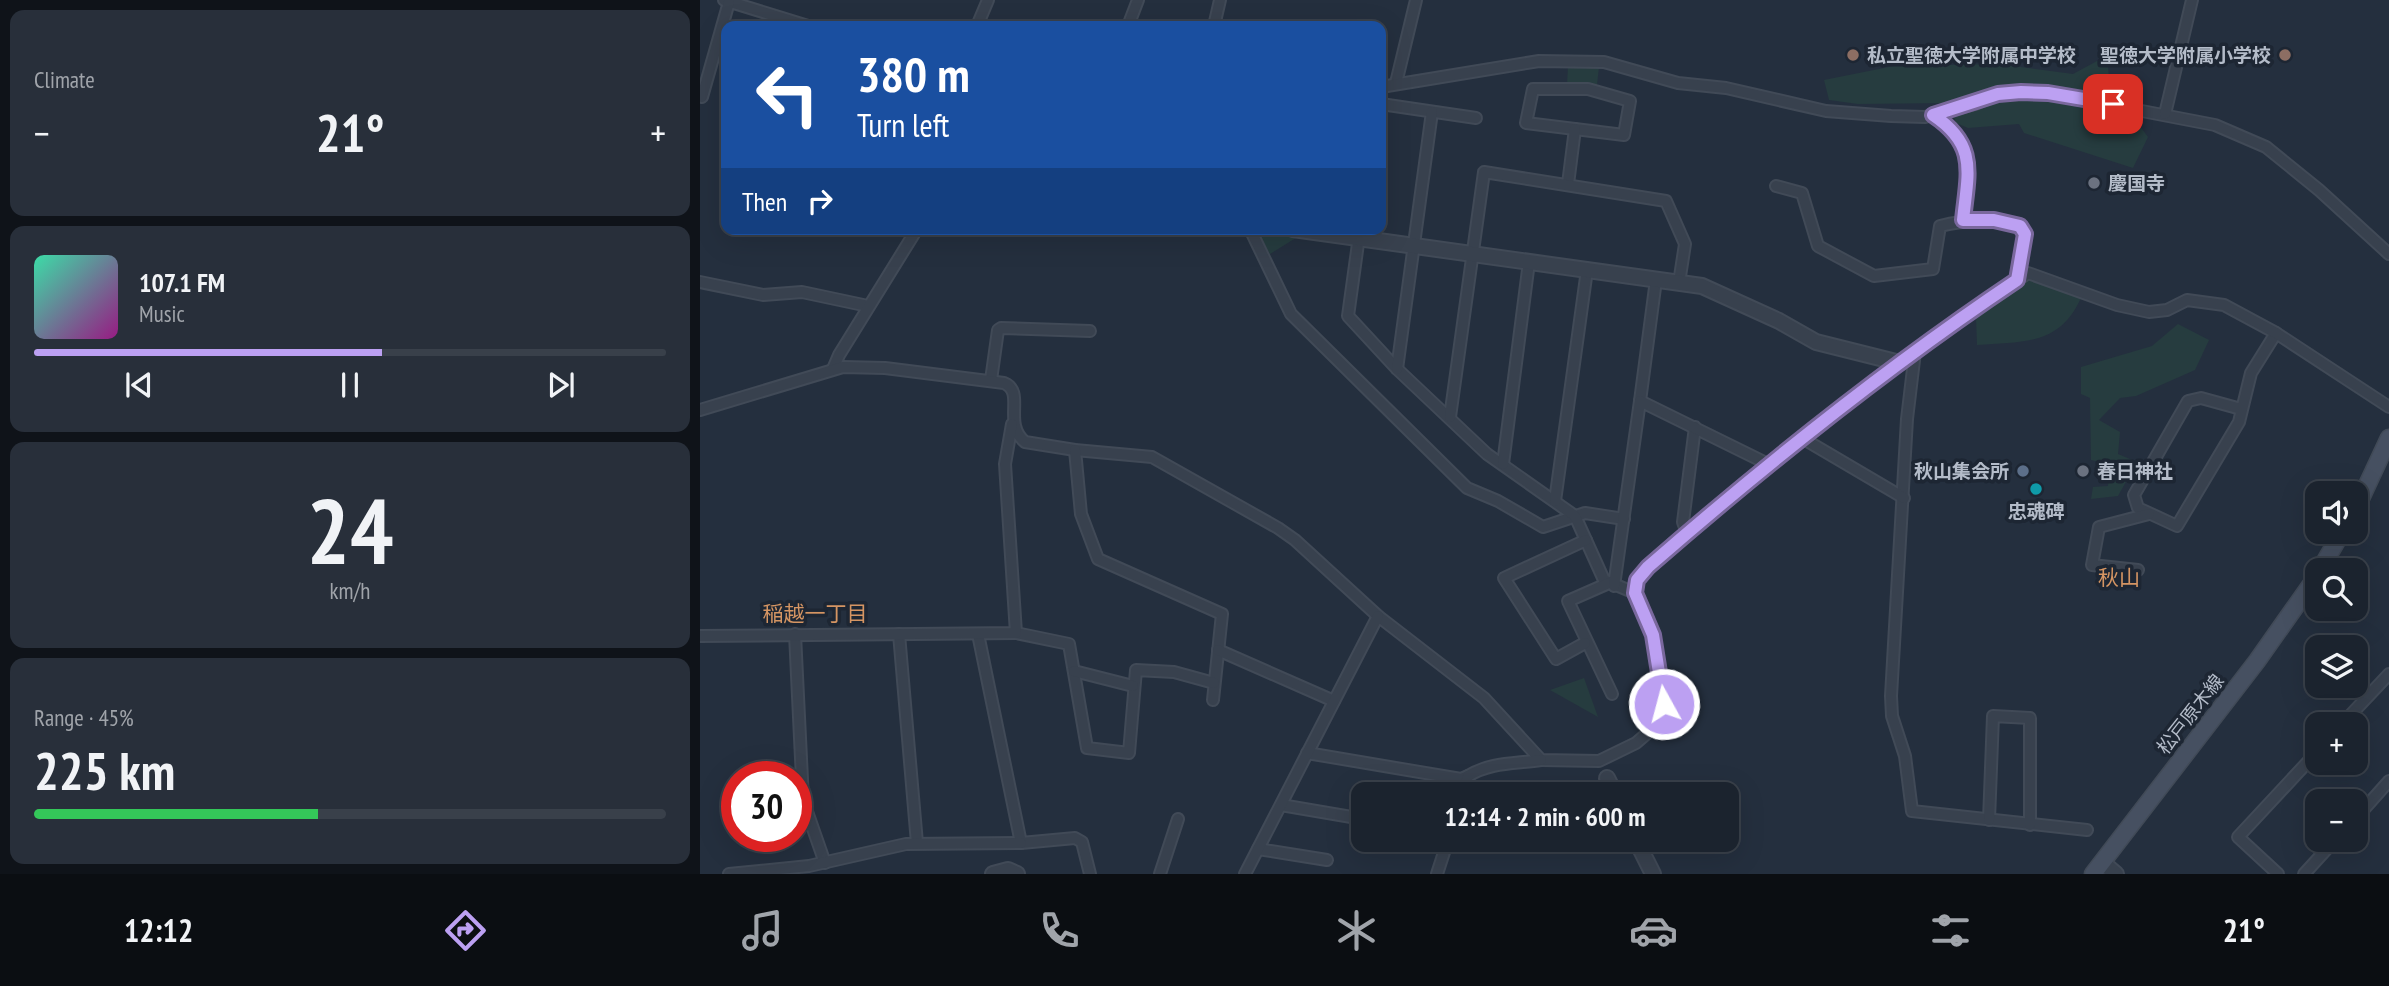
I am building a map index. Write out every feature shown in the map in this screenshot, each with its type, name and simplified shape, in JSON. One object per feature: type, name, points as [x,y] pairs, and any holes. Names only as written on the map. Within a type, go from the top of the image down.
[{"type":"main road","points":[[2368,483],[2389,438]]},
{"type":"main road","name":"松戸原木線","points":[[2097,868],[2257,662],[2305,593]]},
{"type":"street","points":[[979,21],[988,0]]},
{"type":"street","points":[[1130,21],[1138,0]]},
{"type":"street","points":[[1215,21],[1220,0]]},
{"type":"street","points":[[1396,83],[1416,0]]},
{"type":"street","points":[[2165,114],[2192,0]]},
{"type":"street","points":[[702,97],[726,1],[792,21]]},
{"type":"street","points":[[1386,86],[1539,61],[1604,62],[1678,83],[1726,88],[1826,111],[1891,116],[1933,115],[1998,94],[2048,93],[2215,125],[2266,147],[2389,254]]},
{"type":"street","points":[[1534,89],[1588,89],[1630,100],[1625,135],[1575,129],[1526,123],[1534,89]]},
{"type":"street","points":[[1386,105],[1476,118]]},
{"type":"street","points":[[1398,369],[1432,112]]},
{"type":"street","points":[[1933,115],[1952,127],[1966,150],[1969,161],[1963,220]]},
{"type":"street","points":[[1568,184],[1575,129]]},
{"type":"street","points":[[1450,417],[1485,172],[1666,201],[1685,244],[1679,283]]},
{"type":"street","points":[[1776,186],[1802,193],[1818,246],[1874,276],[1933,269],[1938,229],[1963,220],[1994,220],[2020,226],[2025,234],[2017,280]]},
{"type":"street","points":[[833,369],[868,306],[913,235]]},
{"type":"street","points":[[1253,235],[1291,314],[1466,488],[1499,501],[1543,527],[1585,513],[1624,519]]},
{"type":"street","points":[[1359,235],[1348,316],[1398,369],[1503,464],[1575,516],[1604,580],[1635,593]]},
{"type":"street","points":[[1363,235],[1414,247],[1710,288],[1816,342],[1900,363]]},
{"type":"street","points":[[1503,464],[1529,262]]},
{"type":"street","points":[[1555,501],[1587,270]]},
{"type":"street","points":[[1307,753],[1461,779],[1491,765],[1541,760],[1593,762],[1608,758],[1648,735],[1658,724],[1664,704],[1653,635],[1635,593],[1637,580],[1648,567],[1768,464],[1900,363],[2028,273],[2117,305],[2149,312],[2167,310],[2181,301],[2214,303],[2243,314],[2276,333],[2389,407]]},
{"type":"street","points":[[1611,584],[1624,519],[1656,280]]},
{"type":"street","points":[[700,282],[763,295],[802,292],[868,306]]},
{"type":"street","points":[[991,380],[998,330],[1001,328],[1090,331]]},
{"type":"street","points":[[2241,409],[2201,398],[2189,401],[2134,495],[2138,508],[2176,526],[2238,422],[2252,373],[2276,333]]},
{"type":"street","points":[[1915,352],[1907,419],[1892,655],[1892,716],[1905,756],[1912,811],[2087,830]]},
{"type":"street","points":[[700,410],[788,386],[833,369],[885,368],[991,380],[1011,386],[1014,393],[1012,424],[1005,464],[1016,633]]},
{"type":"street","points":[[1640,401],[1768,464]]},
{"type":"street","points":[[1012,424],[1020,437],[1034,445],[1139,454],[1182,471],[1295,540],[1378,617],[1484,698],[1541,760]]},
{"type":"street","points":[[1687,533],[1683,522],[1695,427]]},
{"type":"street","points":[[1802,438],[1904,498]]},
{"type":"street","points":[[1075,450],[1082,514],[1098,559],[1222,614],[1213,700]]},
{"type":"street","points":[[2138,570],[2092,565],[2099,527],[2149,514]]},
{"type":"street","points":[[1586,540],[1504,578],[1556,659],[1586,643]]},
{"type":"street","points":[[1611,584],[1568,601],[1612,694]]},
{"type":"street","points":[[1245,874],[1378,617]]},
{"type":"street","points":[[700,636],[1016,633],[1069,644],[1087,748],[1129,753],[1136,670],[1174,672],[1214,683]]},
{"type":"street","points":[[795,634],[803,800],[825,863]]},
{"type":"street","points":[[899,634],[917,843]]},
{"type":"street","points":[[978,634],[1021,843]]},
{"type":"street","points":[[1218,650],[1334,701]]},
{"type":"street","points":[[1073,671],[1133,686]]},
{"type":"street","points":[[2353,712],[2389,674]]},
{"type":"street","points":[[1989,820],[1993,716],[2031,718],[2030,825]]},
{"type":"street","points":[[1593,762],[1609,782]]},
{"type":"street","points":[[2278,874],[2238,837],[2305,765]]},
{"type":"street","points":[[1466,782],[1468,776]]},
{"type":"street","points":[[2368,805],[2389,782]]},
{"type":"street","points":[[1281,805],[1351,816]]},
{"type":"street","points":[[1160,874],[1178,819]]},
{"type":"street","points":[[729,874],[825,863],[917,843],[1021,843],[1075,838],[1082,842],[1090,874]]},
{"type":"street","points":[[1258,849],[1327,860]]},
{"type":"street","points":[[1437,874],[1444,852]]},
{"type":"street","points":[[1642,852],[1653,874]]},
{"type":"street","points":[[2304,874],[2324,852]]},
{"type":"street","points":[[2097,868],[2116,874]]},
{"type":"street","points":[[993,874],[1008,870],[1017,874]]},
{"type":"green space","points":[[2097,61],[2108,65],[2111,107],[2131,114],[2148,137],[2133,168],[2024,133],[2019,124],[1968,128],[1956,123],[1949,103],[1858,104],[1829,100],[1824,80],[1894,66],[1999,64],[2073,74]]},
{"type":"green space","points":[[1568,65],[1599,67],[1597,85],[1567,86]]},
{"type":"green space","points":[[1258,235],[1299,236],[1270,254]]},
{"type":"green space","points":[[2028,279],[2052,284],[2081,298],[2072,314],[2051,333],[2025,341],[1977,345],[1976,318]]},
{"type":"green space","points":[[2178,324],[2209,340],[2195,370],[2136,396],[2120,398],[2099,420],[2120,432],[2118,454],[2137,462],[2118,496],[2091,499],[2093,487],[2108,486],[2110,464],[2091,460],[2090,398],[2081,394],[2081,367],[2152,346]]},
{"type":"green space","points":[[1584,678],[1598,717],[1550,690]]},
{"type":"place","name":"私立聖徳大学附属中学校","points":[[1853,55]]},
{"type":"place","name":"聖徳大学附属小学校","points":[[2285,55]]},
{"type":"place","name":"慶国寺","points":[[2094,183]]},
{"type":"place","name":"秋山集会所","points":[[2023,471]]},
{"type":"place","name":"春日神社","points":[[2083,471]]},
{"type":"place","name":"忠魂碑","points":[[2036,489]]},
{"type":"district","name":"秋山","points":[[2119,578]]},
{"type":"district","name":"稲越一丁目","points":[[815,614]]},
{"type":"route","points":[[1664,704],[1653,635],[1635,593],[1637,580],[1648,567],[1768,464],[1900,363],[2017,280],[2025,234],[2020,226],[1994,220],[1963,220],[1969,161],[1966,150],[1952,127],[1933,115],[1975,104],[1998,94],[2021,92],[2048,93],[2113,104]]}]
